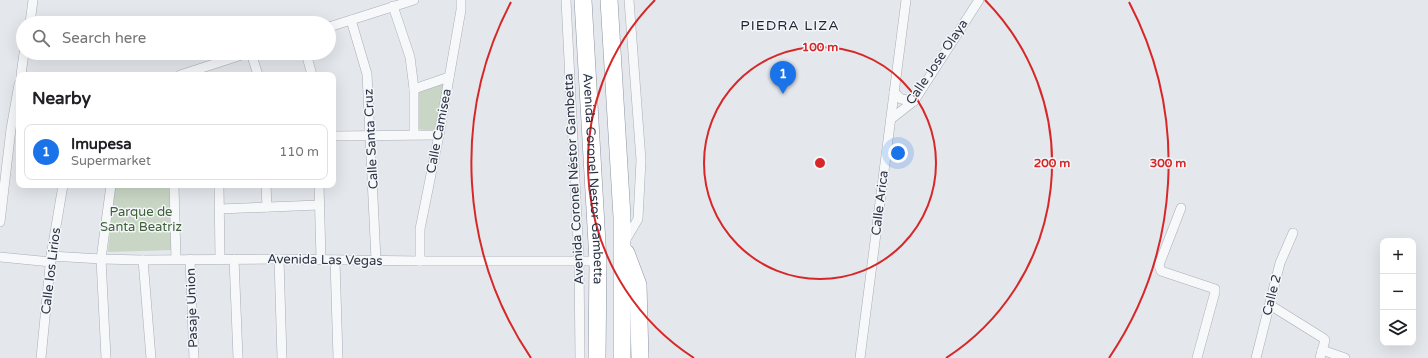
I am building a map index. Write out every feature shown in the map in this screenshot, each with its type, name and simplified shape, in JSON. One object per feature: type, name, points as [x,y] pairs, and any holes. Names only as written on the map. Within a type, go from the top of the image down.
[{"type":"highway","name":"Avenida Coronel Nestor Gambetta","points":[[583,0],[598,261],[597,358]]},
{"type":"highway","name":"Avenida Coronel Nestor Gambetta","points":[[609,0],[621,184],[623,244],[622,358]]},
{"type":"highway","points":[[623,244],[638,285],[640,358]]},
{"type":"street","points":[[31,16],[34,0]]},
{"type":"street","points":[[336,25],[414,0]]},
{"type":"street","name":"Calle Camisea","points":[[420,261],[420,229],[450,77],[461,10],[461,0]]},
{"type":"street","name":"Avenida Coronel Néstor Gambetta","points":[[566,0],[579,261],[580,358]]},
{"type":"street","points":[[623,244],[638,219],[641,160],[629,0]]},
{"type":"street","name":"Calle Jose Olaya","points":[[891,119],[914,101],[979,0]]},
{"type":"street","name":"Calle Arica","points":[[860,358],[907,2]]},
{"type":"street","points":[[393,6],[410,57],[414,89],[414,134]]},
{"type":"street","name":"Calle Santa Cruz","points":[[350,20],[367,74],[376,260]]},
{"type":"street","points":[[21,72],[23,60]]},
{"type":"street","points":[[189,72],[226,60]]},
{"type":"street","points":[[253,60],[257,72]]},
{"type":"street","points":[[308,60],[311,72]]},
{"type":"street","points":[[208,66],[210,72]]},
{"type":"street","points":[[414,89],[450,77]]},
{"type":"street","points":[[894,92],[901,99],[914,101]]},
{"type":"street","points":[[0,222],[16,117]]},
{"type":"street","points":[[336,136],[414,134],[439,135]]},
{"type":"street","name":"Calle los Lirios","points":[[41,358],[51,259],[62,188]]},
{"type":"street","points":[[106,358],[101,259],[111,188]]},
{"type":"street","points":[[174,188],[176,259]]},
{"type":"street","points":[[219,188],[220,259]]},
{"type":"street","points":[[266,188],[267,207]]},
{"type":"street","points":[[319,188],[321,259]]},
{"type":"street","points":[[220,209],[319,205]]},
{"type":"street","points":[[1181,208],[1159,266],[1161,270],[1214,289],[1215,292],[1196,358]]},
{"type":"street","name":"Calle 2","points":[[1256,358],[1280,263],[1293,233]]},
{"type":"street","name":"Avenida Las Vegas","points":[[0,257],[143,260],[321,259],[420,261],[598,261]]},
{"type":"street","name":"Pasaje Union","points":[[190,259],[194,358]]},
{"type":"street","points":[[234,259],[238,358]]},
{"type":"street","points":[[280,259],[282,358]]},
{"type":"street","points":[[143,260],[150,358]]},
{"type":"street","points":[[335,260],[338,358]]},
{"type":"street","points":[[1270,305],[1323,338],[1325,340],[1321,354],[1345,358]]},
{"type":"green space","points":[[444,82],[435,129],[433,131],[418,129],[417,88]]},
{"type":"green space","name":"Parque de Santa Beatriz","points":[[115,188],[170,188],[173,250],[108,252]]},
{"type":"place","name":"Imupesa","points":[[783,94]]},
{"type":"district","name":"PIEDRA LIZA","points":[[790,25]]}]
